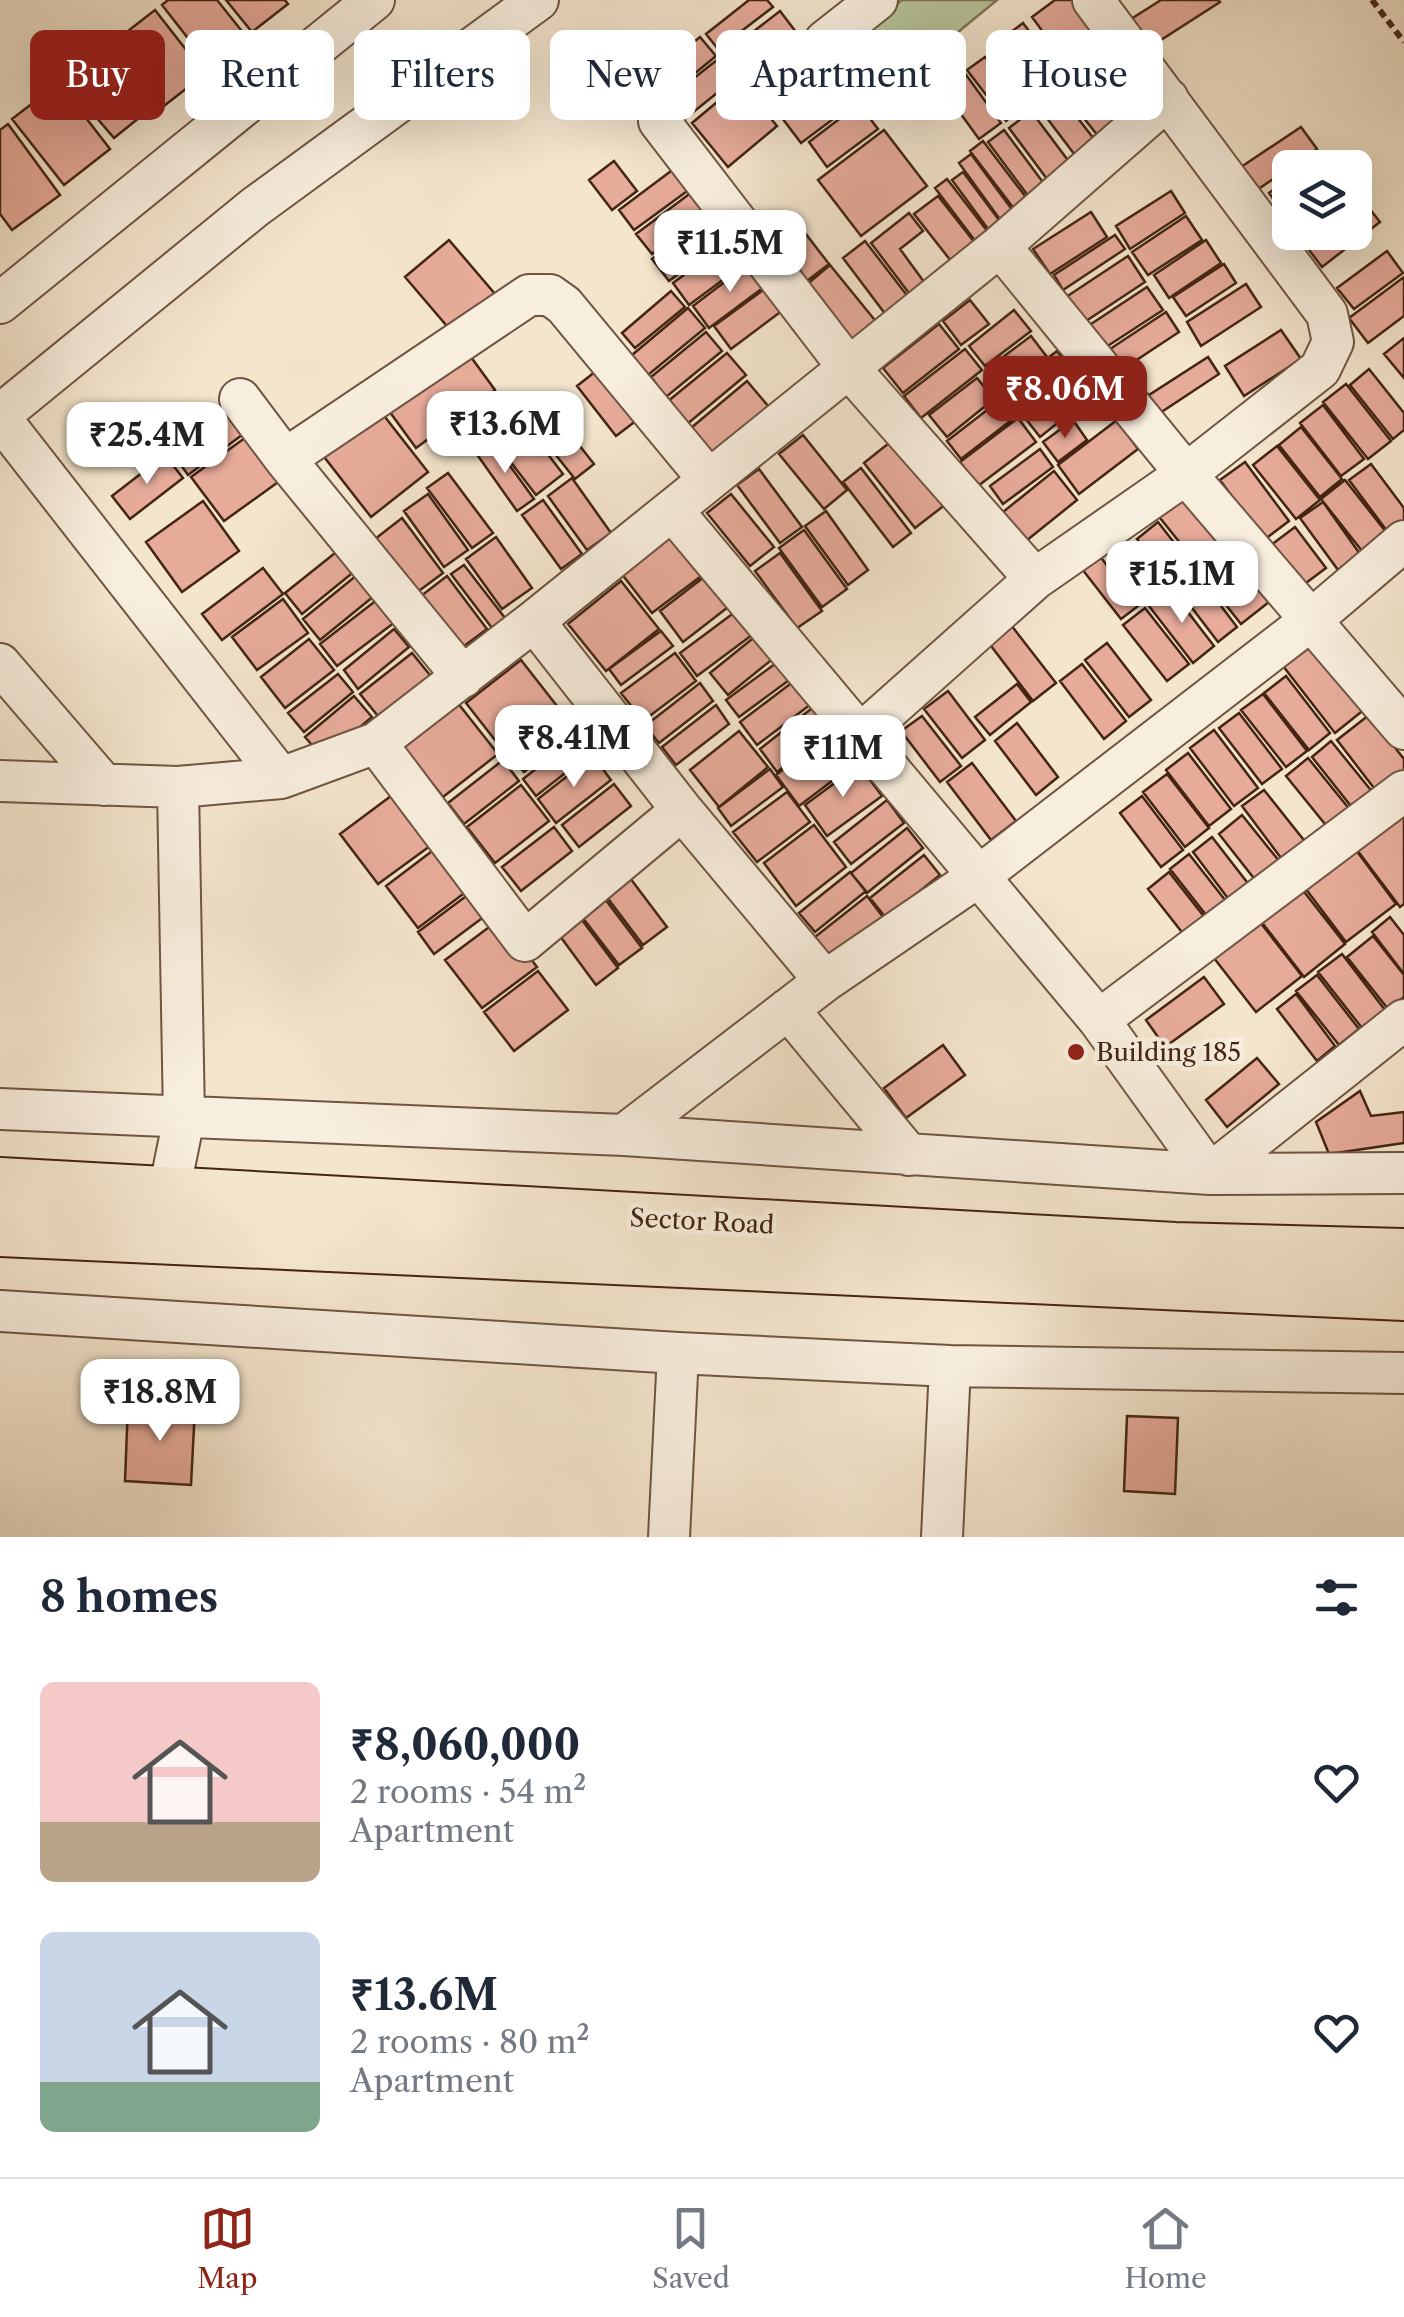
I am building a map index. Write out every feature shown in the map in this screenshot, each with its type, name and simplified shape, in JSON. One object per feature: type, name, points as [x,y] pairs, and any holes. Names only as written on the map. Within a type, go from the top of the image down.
[{"type":"main road","name":"Sector Road","points":[[0,1184],[165,1214],[1349,1294],[1404,1294]]},
{"type":"main road","name":"Sector Road","points":[[0,1230],[165,1214],[1404,1255]]},
{"type":"street","points":[[2,297],[374,0]]},
{"type":"street","points":[[281,778],[0,416],[255,206],[538,0]]},
{"type":"street","points":[[839,30],[877,0]]},
{"type":"street","points":[[861,734],[1036,579],[1186,474],[1320,369],[1333,342],[1327,314],[1093,0]]},
{"type":"street","points":[[0,781],[178,787],[281,778],[376,743],[534,621],[1000,246],[1168,100]]},
{"type":"street","points":[[660,121],[848,366],[1036,579]]},
{"type":"street","points":[[1000,246],[1186,474],[1404,729]]},
{"type":"street","points":[[284,459],[529,295],[550,295],[564,305],[709,480]]},
{"type":"street","points":[[240,399],[284,459],[463,677]]},
{"type":"street","points":[[672,510],[1099,1020],[1210,1174]]},
{"type":"street","points":[[624,1135],[825,981],[980,876],[1310,622],[1404,541]]},
{"type":"street","points":[[534,621],[682,810],[825,981]]},
{"type":"street","points":[[0,664],[104,786]]},
{"type":"street","points":[[376,743],[526,941],[682,810]]},
{"type":"street","points":[[165,1214],[184,1118],[178,787]]},
{"type":"street","points":[[1099,1020],[1404,791]]},
{"type":"street","points":[[788,1010],[909,1155]]},
{"type":"street","points":[[1210,1174],[1404,1020]]},
{"type":"street","points":[[0,1109],[624,1135],[1210,1174],[1404,1173]]},
{"type":"street","points":[[0,1311],[950,1366],[1404,1372]]},
{"type":"street","points":[[669,1537],[678,1353]]},
{"type":"street","points":[[942,1537],[950,1366]]},
{"type":"path","points":[[1372,0],[1404,42]]},
{"type":"green space","points":[[902,0],[997,0],[961,30],[865,30]]},
{"type":"building","points":[[168,0],[217,0],[241,30],[185,30],[185,34],[162,5]]},
{"type":"building","points":[[226,0],[285,0],[288,4],[250,30]]},
{"type":"building","points":[[749,0],[767,0],[773,7],[743,30],[716,30],[716,46],[706,34]]},
{"type":"building","points":[[1055,0],[1076,0],[1098,30],[1042,30],[1032,17]]},
{"type":"building","points":[[1161,0],[1220,2],[1163,39],[1163,30],[1138,30],[1131,19]]},
{"type":"building","points":[[155,10],[185,48],[185,90],[165,105],[165,30],[129,30]]},
{"type":"building","points":[[780,11],[794,30],[756,30]]},
{"type":"building","points":[[700,37],[716,56],[696,72],[696,40]]},
{"type":"building","points":[[985,57],[986,95],[967,70]]},
{"type":"building","points":[[716,61],[716,94],[696,110],[696,76]]},
{"type":"building","points":[[966,75],[986,102],[986,120],[1001,123],[979,139],[965,120]]},
{"type":"building","points":[[716,103],[716,120],[772,120],[777,126],[728,167],[692,123]]},
{"type":"building","points":[[30,105],[30,120],[88,120],[110,149],[64,185],[12,119]]},
{"type":"building","points":[[99,120],[136,120],[114,138]]},
{"type":"building","points":[[784,120],[832,120],[801,143]]},
{"type":"building","points":[[838,120],[871,120],[878,129],[827,167],[809,142]]},
{"type":"building","points":[[1019,120],[1038,120],[1073,167],[1050,183],[1009,128]]},
{"type":"building","points":[[1048,120],[1079,120],[1101,148],[1081,163]]},
{"type":"building","points":[[1085,120],[1129,120],[1102,141]]},
{"type":"building","points":[[8,124],[60,195],[12,230],[0,214],[0,130]]},
{"type":"building","points":[[1301,127],[1317,149],[1272,150],[1272,180],[1257,190],[1241,167]]},
{"type":"building","points":[[884,130],[927,186],[861,236],[818,180]]},
{"type":"building","points":[[1004,130],[1045,185],[1029,197],[988,142]]},
{"type":"building","points":[[983,141],[1028,200],[1015,210],[970,151]]},
{"type":"building","points":[[971,154],[1016,215],[1004,225],[959,163]]},
{"type":"building","points":[[614,161],[637,191],[612,210],[589,180]]},
{"type":"building","points":[[675,168],[690,189],[634,230],[619,210]]},
{"type":"building","points":[[963,172],[1002,224],[991,233],[952,180]]},
{"type":"building","points":[[947,179],[988,232],[976,242],[935,188]]},
{"type":"building","points":[[1171,191],[1185,213],[1130,249],[1116,226]]},
{"type":"building","points":[[692,192],[708,213],[652,254],[636,234]]},
{"type":"building","points":[[938,196],[975,243],[951,261],[914,214]]},
{"type":"building","points":[[1091,212],[1107,237],[1050,274],[1033,249]]},
{"type":"building","points":[[1372,212],[1380,222],[1372,228]]},
{"type":"building","points":[[909,213],[923,231],[900,249],[927,286],[912,297],[871,243]]},
{"type":"building","points":[[711,214],[728,237],[669,281],[652,259]]},
{"type":"building","points":[[1186,216],[1202,240],[1148,275],[1132,252]]},
{"type":"building","points":[[795,220],[829,264],[803,284],[770,240]]},
{"type":"building","points":[[1115,235],[1125,249],[1063,290],[1054,275]]},
{"type":"building","points":[[449,240],[496,295],[452,332],[405,277]]},
{"type":"building","points":[[731,240],[747,262],[689,305],[673,283]]},
{"type":"building","points":[[1206,240],[1221,263],[1169,298],[1154,275]]},
{"type":"building","points":[[865,241],[909,298],[886,315],[843,258]]},
{"type":"building","points":[[1309,250],[1344,250],[1322,267]]},
{"type":"building","points":[[1387,251],[1403,273],[1354,309],[1337,288]]},
{"type":"building","points":[[1128,256],[1145,282],[1083,323],[1066,297]]},
{"type":"building","points":[[751,262],[768,284],[709,328],[693,306]]},
{"type":"building","points":[[1224,264],[1236,283],[1186,316],[1173,297]]},
{"type":"building","points":[[830,265],[878,324],[852,345],[805,286]]},
{"type":"building","points":[[1404,277],[1404,316],[1368,343],[1349,318]]},
{"type":"building","points":[[1246,284],[1261,307],[1201,346],[1187,322]]},
{"type":"building","points":[[770,285],[787,307],[731,349],[714,326]]},
{"type":"building","points":[[1147,287],[1163,310],[1103,349],[1088,326]]},
{"type":"building","points":[[671,291],[685,307],[635,348],[622,333]]},
{"type":"building","points":[[970,300],[989,324],[961,345],[943,321]]},
{"type":"building","points":[[688,308],[705,328],[648,375],[632,355]]},
{"type":"building","points":[[1014,310],[1031,331],[985,366],[969,346]]},
{"type":"building","points":[[1166,312],[1179,332],[1120,371],[1107,351]]},
{"type":"building","points":[[939,324],[959,349],[903,393],[883,368]]},
{"type":"building","points":[[1281,330],[1301,359],[1244,396],[1225,366]]},
{"type":"building","points":[[706,332],[722,351],[666,397],[651,377]]},
{"type":"building","points":[[1031,336],[1047,357],[1003,390],[987,369]]},
{"type":"building","points":[[1404,338],[1404,378],[1384,354]]},
{"type":"building","points":[[463,346],[495,390],[416,448],[384,404]]},
{"type":"building","points":[[965,349],[982,370],[921,418],[904,396]]},
{"type":"building","points":[[1057,351],[1072,371],[1021,411],[1005,391]]},
{"type":"building","points":[[727,353],[746,375],[686,425],[667,402]]},
{"type":"building","points":[[1208,357],[1219,374],[1157,415],[1146,397]]},
{"type":"building","points":[[605,364],[645,414],[616,436],[577,386]]},
{"type":"building","points":[[1369,369],[1404,413],[1404,430],[1393,439],[1350,385]]},
{"type":"building","points":[[1077,372],[1094,394],[1040,437],[1022,414]]},
{"type":"building","points":[[977,378],[994,399],[947,437],[929,415]]},
{"type":"building","points":[[747,381],[769,407],[713,454],[691,428]]},
{"type":"building","points":[[1346,384],[1391,441],[1368,459],[1323,402]]},
{"type":"building","points":[[1004,397],[1018,415],[961,459],[947,441]]},
{"type":"building","points":[[1323,405],[1364,459],[1341,476],[1300,423]]},
{"type":"building","points":[[378,408],[428,472],[371,517],[321,453]]},
{"type":"building","points":[[550,408],[594,464],[575,479],[531,424]]},
{"type":"building","points":[[225,412],[242,435],[188,475],[171,451]]},
{"type":"building","points":[[517,414],[563,474],[536,495],[490,435]]},
{"type":"building","points":[[1018,418],[1036,442],[978,486],[960,462]]},
{"type":"building","points":[[1073,420],[1087,440],[1058,462],[1043,442]]},
{"type":"building","points":[[1117,420],[1138,449],[1079,494],[1058,465]]},
{"type":"building","points":[[1301,427],[1342,479],[1320,497],[1279,445]]},
{"type":"building","points":[[249,435],[281,480],[224,521],[191,477]]},
{"type":"building","points":[[803,435],[847,490],[824,509],[779,454]]},
{"type":"building","points":[[894,439],[946,504],[915,528],[864,463]]},
{"type":"building","points":[[492,441],[534,499],[517,511],[476,453]]},
{"type":"building","points":[[1277,446],[1320,500],[1296,519],[1253,465]]},
{"type":"building","points":[[1040,449],[1053,467],[1003,504],[990,486]]},
{"type":"building","points":[[165,455],[183,478],[130,519],[112,496]]},
{"type":"building","points":[[1245,462],[1289,521],[1264,540],[1220,480]]},
{"type":"building","points":[[1371,464],[1404,508],[1404,525],[1390,535],[1349,480]]},
{"type":"building","points":[[861,468],[911,533],[893,547],[843,482]]},
{"type":"building","points":[[759,469],[802,527],[780,543],[737,485]]},
{"type":"building","points":[[1054,471],[1077,500],[1026,541],[1003,512]]},
{"type":"building","points":[[448,473],[493,533],[472,548],[427,488]]},
{"type":"building","points":[[572,478],[611,533],[587,550],[548,496]]},
{"type":"building","points":[[1345,480],[1390,537],[1366,556],[1321,499]]},
{"type":"building","points":[[1181,493],[1218,540],[1193,559],[1156,513]]},
{"type":"building","points":[[428,494],[468,550],[444,567],[404,511]]},
{"type":"building","points":[[731,494],[774,547],[750,566],[707,513]]},
{"type":"building","points":[[543,500],[582,554],[561,569],[522,515]]},
{"type":"building","points":[[203,501],[239,551],[182,592],[146,542]]},
{"type":"building","points":[[1323,502],[1360,554],[1338,570],[1300,518]]},
{"type":"building","points":[[826,511],[868,570],[848,585],[805,526]]},
{"type":"building","points":[[402,518],[443,573],[416,593],[375,539]]},
{"type":"building","points":[[1158,522],[1190,563],[1169,579],[1137,539]]},
{"type":"building","points":[[1295,527],[1326,568],[1302,586],[1271,545]]},
{"type":"building","points":[[677,530],[708,571],[652,613],[621,573]]},
{"type":"building","points":[[804,530],[847,589],[822,607],[779,548]]},
{"type":"building","points":[[496,537],[532,588],[502,609],[466,559]]},
{"type":"building","points":[[1224,545],[1269,602],[1241,624],[1196,567]]},
{"type":"building","points":[[340,549],[356,570],[302,614],[285,593]]},
{"type":"building","points":[[780,553],[822,611],[797,628],[755,571]]},
{"type":"building","points":[[1099,555],[1138,606],[1121,619],[1082,569]]},
{"type":"building","points":[[464,565],[505,618],[492,628],[451,574]]},
{"type":"building","points":[[263,568],[283,594],[222,640],[202,614]]},
{"type":"building","points":[[1192,568],[1237,627],[1218,642],[1173,583]]},
{"type":"building","points":[[708,574],[732,604],[683,642],[660,611]]},
{"type":"building","points":[[357,575],[374,596],[320,640],[303,619]]},
{"type":"building","points":[[447,576],[487,629],[460,649],[421,596]]},
{"type":"building","points":[[621,581],[659,629],[606,671],[568,624]]},
{"type":"building","points":[[1171,590],[1214,646],[1193,663],[1149,606]]},
{"type":"building","points":[[283,599],[308,633],[257,670],[232,637]]},
{"type":"building","points":[[378,599],[395,622],[337,666],[320,644]]},
{"type":"building","points":[[1145,608],[1189,664],[1167,681],[1123,625]]},
{"type":"building","points":[[739,609],[756,632],[697,676],[680,653]]},
{"type":"building","points":[[1011,625],[1056,683],[1033,701],[988,642]]},
{"type":"building","points":[[394,629],[409,647],[358,689],[344,670]]},
{"type":"building","points":[[661,631],[673,646],[621,685],[609,669]]},
{"type":"building","points":[[757,635],[775,657],[728,695],[710,673]]},
{"type":"building","points":[[309,639],[334,670],[285,708],[261,677]]},
{"type":"building","points":[[1314,642],[1366,708],[1335,733],[1283,666]]},
{"type":"building","points":[[1107,643],[1151,700],[1129,717],[1085,660]]},
{"type":"building","points":[[412,653],[434,680],[382,721],[360,694]]},
{"type":"building","points":[[675,653],[696,681],[643,721],[621,693]]},
{"type":"building","points":[[783,658],[796,675],[739,717],[726,700]]},
{"type":"building","points":[[521,660],[557,706],[502,749],[466,703]]},
{"type":"building","points":[[1082,664],[1126,721],[1104,739],[1060,681]]},
{"type":"building","points":[[338,674],[353,692],[304,732],[288,713]]},
{"type":"building","points":[[1286,676],[1330,733],[1309,750],[1264,693]]},
{"type":"building","points":[[798,678],[815,701],[757,745],[740,722]]},
{"type":"building","points":[[700,683],[713,701],[659,743],[645,726]]},
{"type":"building","points":[[1017,684],[1031,702],[990,735],[975,717]]},
{"type":"building","points":[[948,691],[985,740],[962,758],[924,709]]},
{"type":"building","points":[[1263,694],[1307,751],[1286,767],[1241,710]]},
{"type":"building","points":[[354,696],[372,717],[323,758],[305,737]]},
{"type":"building","points":[[457,702],[498,754],[443,797],[402,745]]},
{"type":"building","points":[[716,705],[729,724],[676,765],[662,747]]},
{"type":"building","points":[[816,705],[833,728],[777,772],[760,749]]},
{"type":"building","points":[[560,712],[576,731],[524,772],[508,753]]},
{"type":"building","points":[[1239,713],[1282,769],[1262,784],[1219,728]]},
{"type":"building","points":[[1369,715],[1404,759],[1404,771],[1377,792],[1337,740]]},
{"type":"building","points":[[922,716],[961,766],[940,782],[901,731]]},
{"type":"building","points":[[1017,723],[1058,777],[1036,795],[995,741]]},
{"type":"building","points":[[1214,730],[1258,788],[1234,806],[1190,748]]},
{"type":"building","points":[[739,731],[768,767],[719,807],[690,770]]},
{"type":"building","points":[[834,731],[857,762],[799,806],[776,775]]},
{"type":"building","points":[[579,735],[592,752],[536,796],[523,779]]},
{"type":"building","points":[[1331,741],[1374,794],[1354,810],[1312,757]]},
{"type":"building","points":[[1188,753],[1231,809],[1209,826],[1166,770]]},
{"type":"building","points":[[593,756],[611,780],[556,823],[538,799]]},
{"type":"building","points":[[1308,758],[1351,811],[1329,829],[1286,776]]},
{"type":"building","points":[[503,760],[519,781],[464,824],[448,803]]},
{"type":"building","points":[[972,763],[1016,821],[991,840],[947,782]]},
{"type":"building","points":[[859,765],[882,796],[827,836],[805,805]]},
{"type":"building","points":[[770,769],[783,787],[731,826],[718,808]]},
{"type":"building","points":[[1167,774],[1209,828],[1185,847],[1143,792]]},
{"type":"building","points":[[614,784],[631,806],[579,847],[562,825]]},
{"type":"building","points":[[521,785],[549,821],[495,863],[467,827]]},
{"type":"building","points":[[403,787],[441,838],[378,884],[340,834]]},
{"type":"building","points":[[1264,790],[1307,844],[1284,862],[1242,806]]},
{"type":"building","points":[[787,792],[810,822],[757,862],[733,832]]},
{"type":"building","points":[[1142,796],[1183,850],[1161,867],[1120,813]]},
{"type":"building","points":[[887,800],[904,823],[851,864],[834,842]]},
{"type":"building","points":[[1404,813],[1404,904],[1400,907],[1354,846]]},
{"type":"building","points":[[1242,815],[1284,867],[1260,886],[1219,834]]},
{"type":"building","points":[[814,825],[846,867],[796,906],[764,863]]},
{"type":"building","points":[[554,827],[572,851],[521,891],[502,867]]},
{"type":"building","points":[[907,828],[923,848],[867,893],[851,873]]},
{"type":"building","points":[[1212,837],[1250,886],[1230,901],[1193,852]]},
{"type":"building","points":[[444,842],[475,885],[418,928],[386,886]]},
{"type":"building","points":[[1353,846],[1396,904],[1346,942],[1302,884]]},
{"type":"building","points":[[1189,854],[1229,905],[1210,920],[1170,869]]},
{"type":"building","points":[[924,855],[940,875],[886,918],[870,898]]},
{"type":"building","points":[[850,872],[866,891],[815,932],[799,913]]},
{"type":"building","points":[[1169,872],[1213,928],[1192,945],[1148,889]]},
{"type":"building","points":[[627,874],[667,927],[643,945],[603,892]]},
{"type":"building","points":[[1298,884],[1345,944],[1304,977],[1257,916]]},
{"type":"building","points":[[473,891],[489,913],[434,954],[418,932]]},
{"type":"building","points":[[602,895],[642,948],[619,965],[579,913]]},
{"type":"building","points":[[867,896],[886,921],[834,963],[815,937]]},
{"type":"building","points":[[579,916],[618,968],[596,985],[557,932]]},
{"type":"building","points":[[1256,917],[1302,976],[1256,1012],[1210,953]]},
{"type":"building","points":[[1390,917],[1404,935],[1404,974],[1372,932]]},
{"type":"building","points":[[500,919],[537,967],[482,1008],[445,960]]},
{"type":"building","points":[[1373,936],[1404,975],[1404,997],[1388,1009],[1347,957]]},
{"type":"building","points":[[1342,954],[1385,1010],[1362,1028],[1318,972]]},
{"type":"building","points":[[538,971],[568,1010],[514,1051],[484,1012]]},
{"type":"building","points":[[1317,975],[1359,1029],[1339,1045],[1296,991]]},
{"type":"building","points":[[1204,977],[1224,1004],[1165,1047],[1146,1020]]},
{"type":"building","points":[[1296,994],[1335,1046],[1317,1061],[1277,1009]]},
{"type":"building","points":[[943,1045],[965,1075],[906,1118],[884,1088]]},
{"type":"building","points":[[1257,1058],[1279,1084],[1227,1127],[1206,1100]]},
{"type":"building","points":[[1360,1091],[1371,1116],[1404,1112],[1404,1143],[1329,1154],[1316,1122]]},
{"type":"building","points":[[128,1404],[195,1408],[191,1485],[125,1481]]},
{"type":"building","points":[[1127,1416],[1178,1418],[1175,1494],[1124,1491]]},
{"type":"place","name":"Building 185","points":[[1076,1052]]}]
